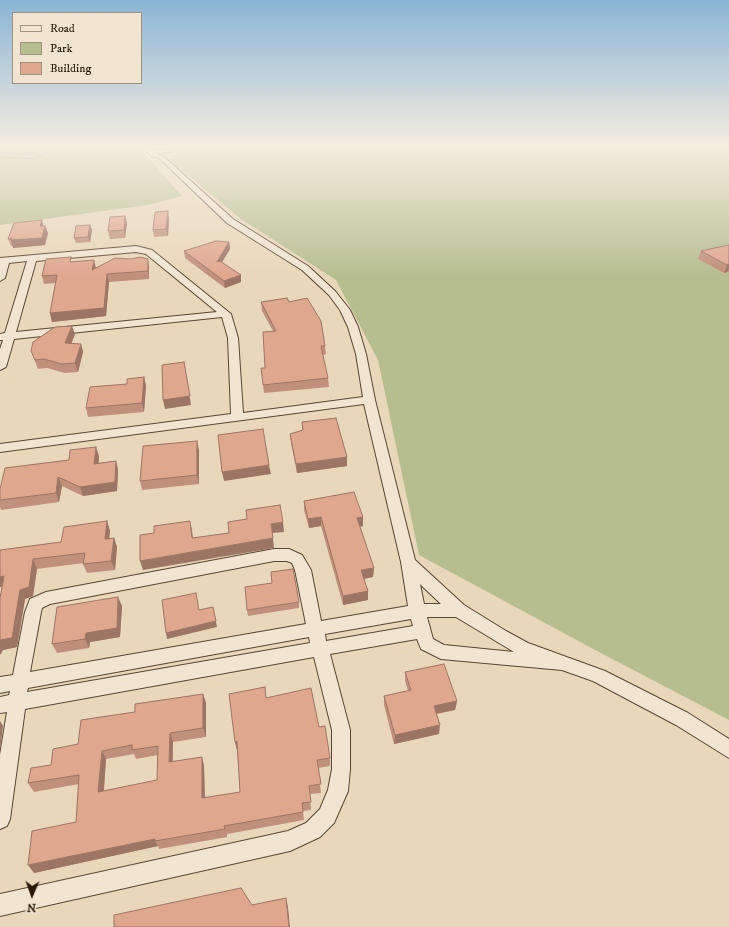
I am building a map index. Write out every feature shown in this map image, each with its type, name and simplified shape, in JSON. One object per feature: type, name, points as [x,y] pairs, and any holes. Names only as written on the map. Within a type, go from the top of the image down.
[{"type":"street","points":[[196,189],[230,221],[305,268],[332,293],[345,310],[353,327],[361,354],[369,400],[408,562],[417,611],[427,644],[441,652],[464,656],[561,663]]},
{"type":"street","points":[[0,278],[3,261],[144,249],[161,260],[226,314],[233,338],[237,416]]},
{"type":"street","points":[[0,367],[4,337],[32,259]]},
{"type":"street","points":[[4,337],[226,314]]},
{"type":"street","points":[[0,448],[369,400]]},
{"type":"street","points":[[0,819],[20,682],[32,612],[36,604],[46,598],[266,557],[289,555],[297,559],[303,570],[318,639],[341,730],[341,769],[338,791],[327,816],[313,830],[290,841],[0,905]]},
{"type":"street","points":[[408,562],[458,610],[476,622],[522,648],[599,676],[655,704],[707,733],[729,749]]},
{"type":"street","points":[[0,705],[318,639],[417,611],[458,610]]},
{"type":"street","points":[[0,685],[318,639],[422,631]]},
{"type":"green space","points":[[0,189],[176,189],[182,196],[148,205],[0,225]]},
{"type":"green space","points":[[205,189],[729,189],[729,720],[419,555],[378,360],[336,280],[241,219]]},
{"type":"building","points":[[168,211],[166,229],[153,230],[155,212]]},
{"type":"building","points":[[125,216],[124,230],[108,231],[110,217]]},
{"type":"building","points":[[42,220],[40,226],[45,226],[42,238],[8,239],[14,223]]},
{"type":"building","points":[[90,225],[88,237],[74,238],[76,226]]},
{"type":"building","points":[[216,241],[229,242],[217,262],[220,261],[241,275],[224,281],[184,251]]},
{"type":"building","points":[[729,245],[729,264],[727,265],[701,251]]},
{"type":"building","points":[[71,257],[70,262],[94,260],[92,270],[115,258],[131,259],[140,257],[148,259],[148,271],[107,274],[104,308],[50,313],[57,275],[42,276],[46,259]]},
{"type":"building","points":[[287,298],[289,302],[307,298],[321,321],[325,346],[321,346],[328,378],[263,385],[261,368],[265,368],[263,332],[276,331],[261,302]]},
{"type":"building","points":[[72,326],[65,343],[81,344],[75,363],[62,364],[44,359],[35,360],[31,351],[33,342],[55,327]]},
{"type":"building","points":[[184,362],[190,396],[163,400],[162,365]]},
{"type":"building","points":[[144,377],[142,403],[86,408],[90,387],[127,384],[127,379]]},
{"type":"building","points":[[336,418],[347,457],[296,464],[290,434],[303,430],[302,422]]},
{"type":"building","points":[[263,429],[269,465],[222,472],[218,435]]},
{"type":"building","points":[[197,441],[197,475],[140,481],[143,446]]},
{"type":"building","points":[[96,447],[94,464],[116,461],[115,482],[80,487],[58,477],[56,493],[0,500],[0,489],[5,468],[69,460],[70,450]]},
{"type":"building","points":[[354,492],[363,517],[357,518],[374,568],[361,570],[368,591],[343,596],[321,517],[308,519],[304,501]]},
{"type":"building","points":[[280,505],[283,522],[271,524],[273,538],[140,561],[140,535],[154,533],[154,526],[190,521],[192,538],[229,533],[228,522],[247,519],[246,510]]},
{"type":"building","points":[[107,521],[105,539],[114,538],[111,561],[83,564],[85,553],[33,559],[29,587],[20,590],[12,638],[0,640],[0,598],[4,576],[0,577],[0,550],[61,542],[64,527]]},
{"type":"building","points":[[293,569],[299,602],[247,610],[245,587],[272,583],[271,572]]},
{"type":"building","points":[[196,593],[199,610],[213,607],[216,621],[166,633],[162,600]]},
{"type":"building","points":[[118,597],[117,628],[86,633],[85,639],[52,644],[57,607]]},
{"type":"building","points":[[444,664],[457,701],[434,706],[440,725],[395,735],[384,696],[411,690],[405,672]]},
{"type":"building","points":[[265,687],[266,698],[311,688],[319,727],[325,726],[330,758],[317,760],[321,784],[309,786],[311,802],[302,803],[303,812],[224,826],[225,829],[155,841],[155,839],[28,865],[32,831],[76,822],[79,775],[28,783],[31,768],[51,765],[53,749],[78,744],[81,720],[135,712],[135,704],[203,694],[203,728],[170,733],[169,762],[202,757],[202,798],[240,792],[237,741],[235,742],[229,694]],"holes":[[[132,745],[132,750],[158,746],[157,780],[98,792],[102,751]]]},
{"type":"building","points":[[241,888],[252,905],[286,898],[289,927],[114,927],[114,915]]}]
